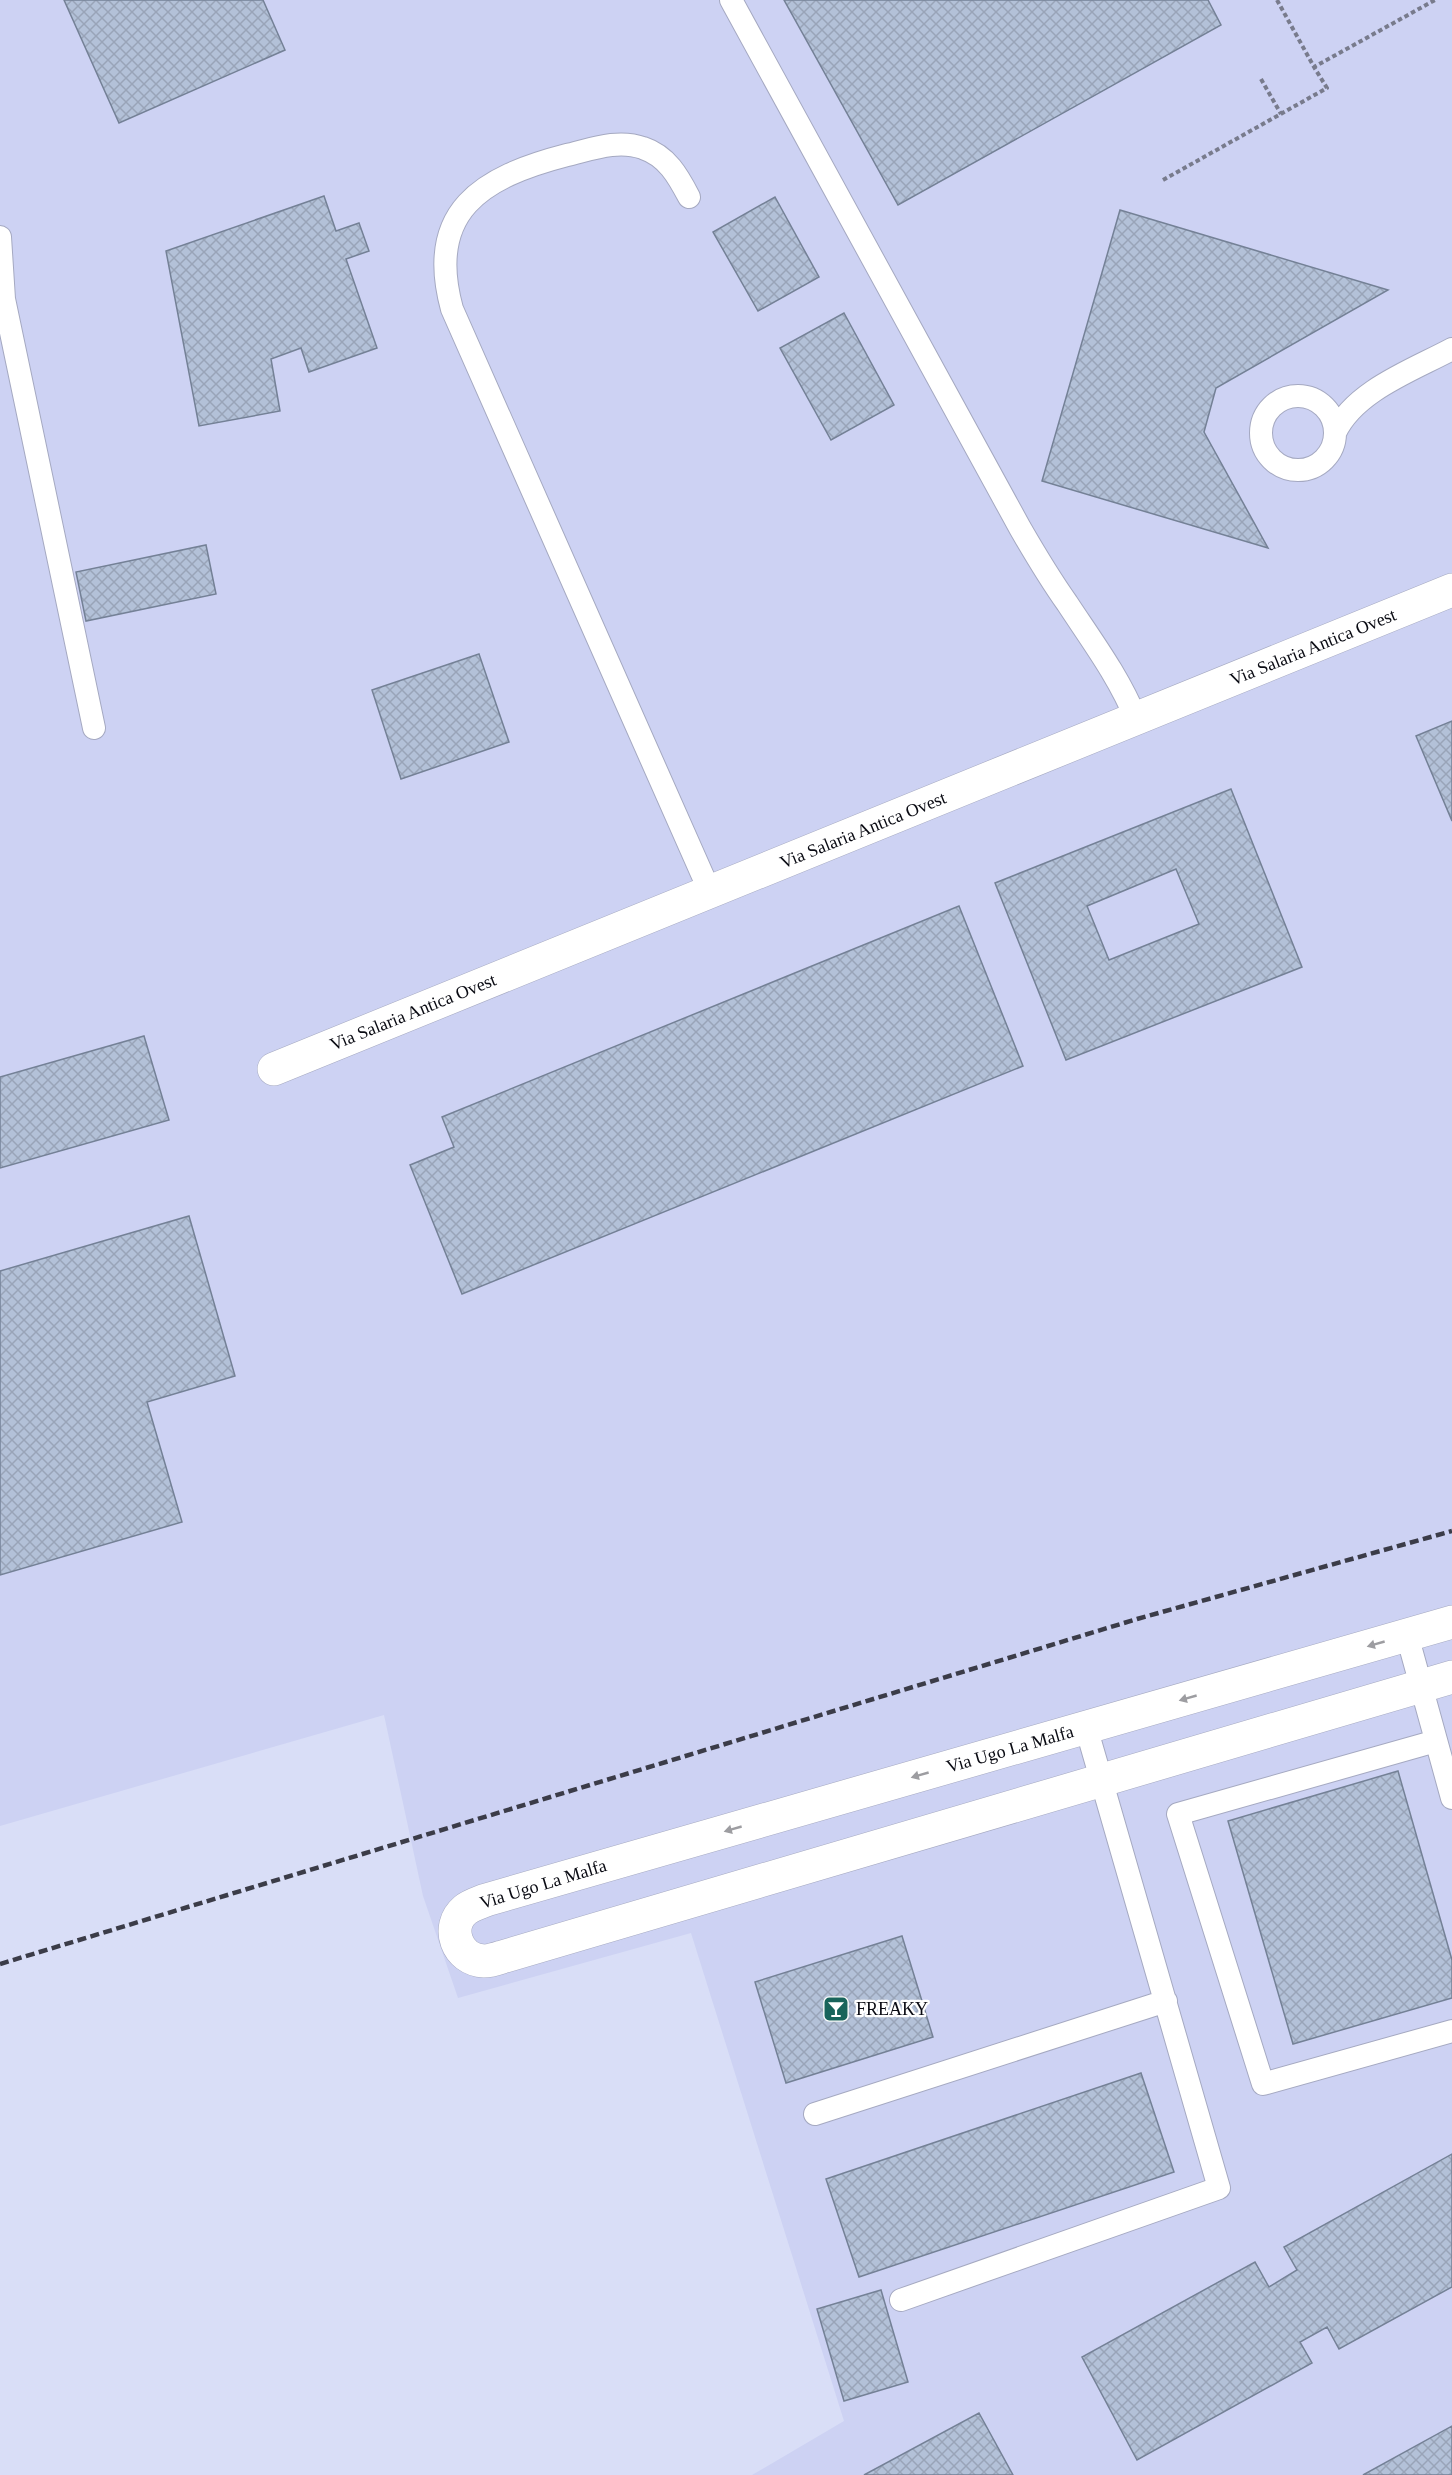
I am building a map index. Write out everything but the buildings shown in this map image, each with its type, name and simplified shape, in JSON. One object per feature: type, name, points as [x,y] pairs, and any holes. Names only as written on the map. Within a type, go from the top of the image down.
[{"type":"street","name":"Via Salaria Antica Ovest","points":[[274,1068],[1452,590]]},
{"type":"street","name":"Via Ugo La Malfa","points":[[1452,1622],[486,1900],[463,1911],[454,1925],[455,1938],[464,1953],[469,1956],[484,1961],[493,1960],[1452,1677]]},
{"type":"lane","points":[[731,0],[1020,528],[1123,688],[1136,719]]},
{"type":"lane","points":[[689,197],[675,170],[659,156],[643,148],[621,144],[597,147],[498,178],[478,192],[461,208],[444,258],[445,283],[453,309],[710,892]]},
{"type":"lane","points":[[0,237],[4,299],[94,728]]},
{"type":"lane","points":[[1362,398],[1336,403],[1320,402],[1308,397],[1285,398],[1267,413],[1262,425],[1265,449],[1272,459],[1282,466],[1307,469],[1328,456],[1342,418],[1362,398],[1452,349]]},
{"type":"lane","points":[[1320,402],[1328,410],[1335,433]]},
{"type":"lane","points":[[1407,1635],[1452,1798]]},
{"type":"lane","points":[[901,2300],[1219,2188],[1086,1727]]},
{"type":"lane","points":[[1436,1741],[1178,1814],[1263,2084],[1452,2031]]},
{"type":"lane","points":[[815,2114],[1166,2001]]},
{"type":"path","points":[[1163,180],[1327,88],[1277,0]]},
{"type":"path","points":[[1314,67],[1435,0]]},
{"type":"path","points":[[1261,79],[1281,114]]},
{"type":"shaded area","points":[[0,0],[1452,0],[1452,2475],[752,2475],[844,2421],[691,1933],[458,1998],[423,1896],[384,1715],[0,1826]]},
{"type":"railway","points":[[0,1964],[1137,1619],[1452,1531]]},
{"type":"place","name":"FREAKY","points":[[836,2009]]}]
